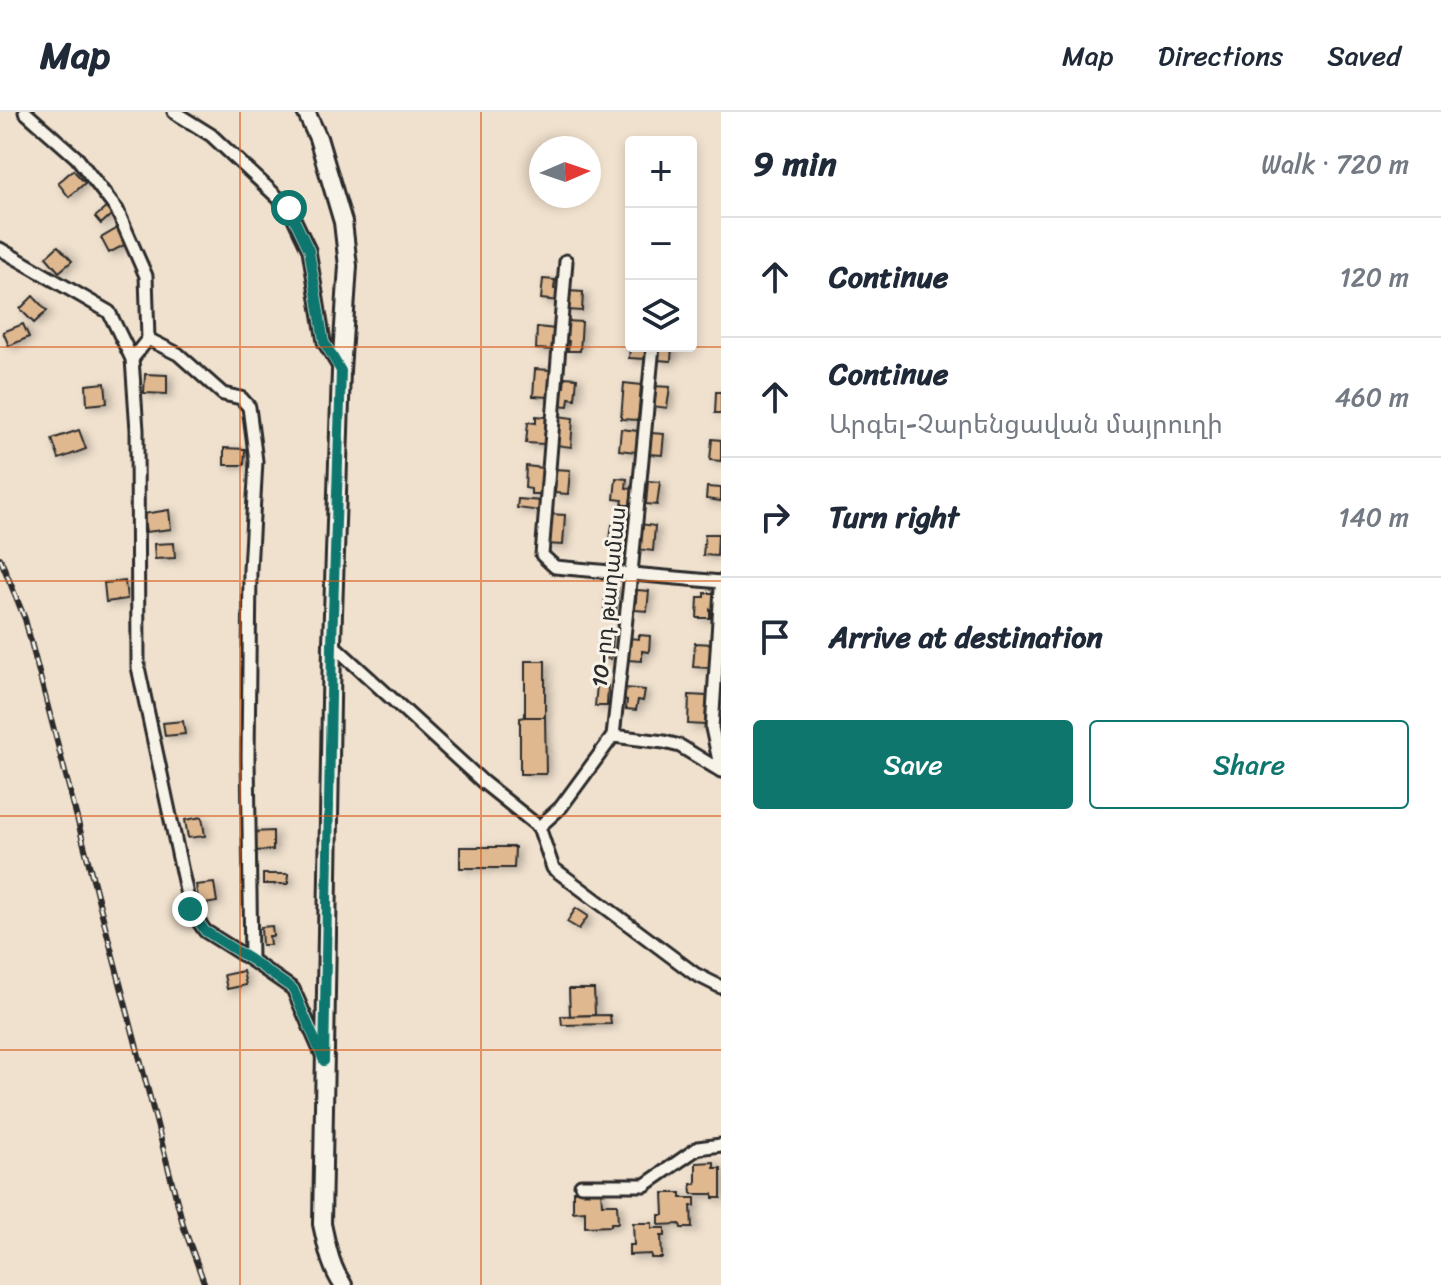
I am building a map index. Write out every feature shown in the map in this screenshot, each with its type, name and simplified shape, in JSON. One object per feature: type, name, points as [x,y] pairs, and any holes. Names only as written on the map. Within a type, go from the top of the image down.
[{"type":"main road","points":[[306,112],[318,138],[343,222],[348,266],[341,371],[332,644],[322,1224],[329,1258],[343,1285]]},
{"type":"street","points":[[25,112],[77,158],[117,210],[146,276],[148,339],[132,359]]},
{"type":"street","points":[[174,112],[211,135],[289,208],[309,250],[324,342],[341,371]]},
{"type":"street","points":[[0,249],[109,312],[132,359],[137,430],[138,667],[190,909],[205,931],[293,989],[324,1061]]},
{"type":"street","points":[[566,261],[542,555],[555,567],[721,582]]},
{"type":"street","points":[[148,339],[178,354],[223,394],[241,398],[249,407],[256,461],[248,758],[251,960]]},
{"type":"street","name":"10-րդ թաղամաս","points":[[539,827],[561,807],[613,736],[652,352]]},
{"type":"street","points":[[721,589],[712,728],[721,770]]},
{"type":"street","points":[[332,644],[484,783],[539,827],[553,868],[695,974],[721,987]]},
{"type":"street","points":[[613,736],[680,746],[721,770]]},
{"type":"street","points":[[581,1185],[645,1185],[698,1148],[721,1145]]},
{"type":"building","points":[[73,170],[85,183],[69,197],[58,183]]},
{"type":"building","points":[[107,207],[112,214],[101,224],[95,217]]},
{"type":"building","points":[[118,228],[126,244],[109,253],[101,238]]},
{"type":"building","points":[[58,246],[72,261],[59,272],[46,257]]},
{"type":"building","points":[[543,279],[555,280],[554,289],[560,290],[559,301],[541,299]]},
{"type":"building","points":[[568,291],[583,292],[582,311],[567,310]]},
{"type":"building","points":[[33,296],[47,311],[34,323],[20,309]]},
{"type":"building","points":[[566,321],[582,322],[580,351],[568,351]]},
{"type":"building","points":[[23,324],[29,337],[9,346],[3,332]]},
{"type":"building","points":[[537,327],[555,329],[554,350],[536,349]]},
{"type":"building","points":[[630,352],[647,352],[646,359],[629,358]]},
{"type":"building","points":[[658,352],[672,352],[671,361],[657,360]]},
{"type":"building","points":[[535,369],[550,370],[548,397],[533,396]]},
{"type":"building","points":[[145,374],[167,375],[167,394],[144,393]]},
{"type":"building","points":[[565,377],[577,378],[575,399],[569,398],[568,406],[556,405],[558,387],[564,387]]},
{"type":"building","points":[[105,383],[107,403],[87,405],[86,385]]},
{"type":"building","points":[[624,383],[641,385],[638,420],[621,419]]},
{"type":"building","points":[[654,386],[670,387],[667,408],[652,406]]},
{"type":"building","points":[[716,392],[721,392],[721,413],[715,413]]},
{"type":"building","points":[[536,416],[546,417],[544,444],[526,443],[528,422],[536,423]]},
{"type":"building","points":[[558,416],[573,418],[571,447],[555,445]]},
{"type":"building","points":[[621,429],[638,431],[636,452],[619,450]]},
{"type":"building","points":[[79,430],[86,449],[59,459],[52,439]]},
{"type":"building","points":[[651,433],[664,434],[662,455],[649,454]]},
{"type":"building","points":[[712,439],[721,440],[721,461],[710,460]]},
{"type":"building","points":[[224,448],[245,449],[244,465],[224,465]]},
{"type":"building","points":[[526,466],[543,468],[541,494],[531,494],[531,489],[525,488]]},
{"type":"building","points":[[554,469],[570,470],[568,494],[555,493]]},
{"type":"building","points":[[616,478],[627,479],[626,488],[632,489],[630,505],[622,505],[623,500],[614,499]]},
{"type":"building","points":[[648,481],[660,482],[657,505],[646,504]]},
{"type":"building","points":[[707,487],[721,488],[721,501],[706,499]]},
{"type":"building","points":[[518,499],[541,501],[540,511],[517,508]]},
{"type":"building","points":[[169,510],[171,529],[146,532],[143,514]]},
{"type":"building","points":[[547,514],[565,515],[563,545],[545,544]]},
{"type":"building","points":[[620,523],[628,524],[625,552],[609,546],[612,525],[619,526]]},
{"type":"building","points":[[640,524],[655,526],[653,551],[637,549]]},
{"type":"building","points":[[705,534],[718,534],[717,556],[703,555]]},
{"type":"building","points":[[174,543],[175,558],[155,559],[154,544]]},
{"type":"building","points":[[125,581],[127,599],[106,602],[104,583]]},
{"type":"building","points":[[606,587],[618,588],[616,609],[604,608]]},
{"type":"building","points":[[637,590],[649,591],[647,611],[635,610]]},
{"type":"building","points":[[705,593],[716,593],[715,610],[710,609],[710,618],[697,618],[698,597],[705,597]]},
{"type":"building","points":[[639,635],[650,636],[649,652],[642,651],[642,661],[627,660],[629,638],[639,639]]},
{"type":"building","points":[[601,636],[613,636],[611,659],[599,658]]},
{"type":"building","points":[[695,643],[712,644],[710,668],[693,667]]},
{"type":"building","points":[[525,661],[545,661],[545,717],[525,717]]},
{"type":"building","points":[[597,685],[608,686],[607,706],[595,706]]},
{"type":"building","points":[[625,688],[645,690],[643,701],[638,700],[636,710],[626,709]]},
{"type":"building","points":[[689,695],[707,696],[705,725],[688,724]]},
{"type":"building","points":[[545,717],[546,774],[520,774],[520,718]]},
{"type":"building","points":[[183,721],[185,734],[165,736],[163,723]]},
{"type":"building","points":[[202,817],[205,836],[188,838],[185,820]]},
{"type":"building","points":[[273,831],[273,850],[253,851],[252,832]]},
{"type":"building","points":[[460,847],[515,847],[514,868],[460,868]]},
{"type":"building","points":[[263,874],[288,874],[288,884],[263,884]]},
{"type":"building","points":[[214,883],[217,902],[199,905],[196,885]]},
{"type":"building","points":[[576,908],[588,916],[579,929],[567,922]]},
{"type":"building","points":[[272,926],[270,945],[262,945],[261,927]]},
{"type":"building","points":[[243,971],[246,985],[227,989],[224,975]]},
{"type":"building","points":[[569,989],[594,989],[595,1015],[570,1016]]},
{"type":"building","points":[[610,1015],[611,1024],[562,1025],[561,1016]]},
{"type":"building","points":[[714,1162],[714,1168],[721,1168],[721,1198],[713,1198],[713,1194],[692,1194],[691,1184],[696,1184],[696,1163]]},
{"type":"building","points":[[601,1190],[602,1204],[617,1204],[618,1223],[585,1227],[585,1211],[573,1212],[573,1191]]},
{"type":"building","points":[[663,1193],[681,1193],[681,1198],[695,1198],[695,1206],[691,1206],[692,1228],[681,1228],[680,1224],[659,1225],[659,1215],[664,1215]]},
{"type":"building","points":[[633,1223],[652,1223],[652,1228],[665,1228],[665,1236],[661,1236],[662,1258],[651,1258],[651,1254],[629,1255],[629,1245],[634,1245]]},
{"type":"railway","points":[[0,558],[25,619],[184,1228],[205,1285]]},
{"type":"route","points":[[190,909],[205,931],[293,989],[324,1061],[341,371],[324,342],[309,250],[289,208]]}]
